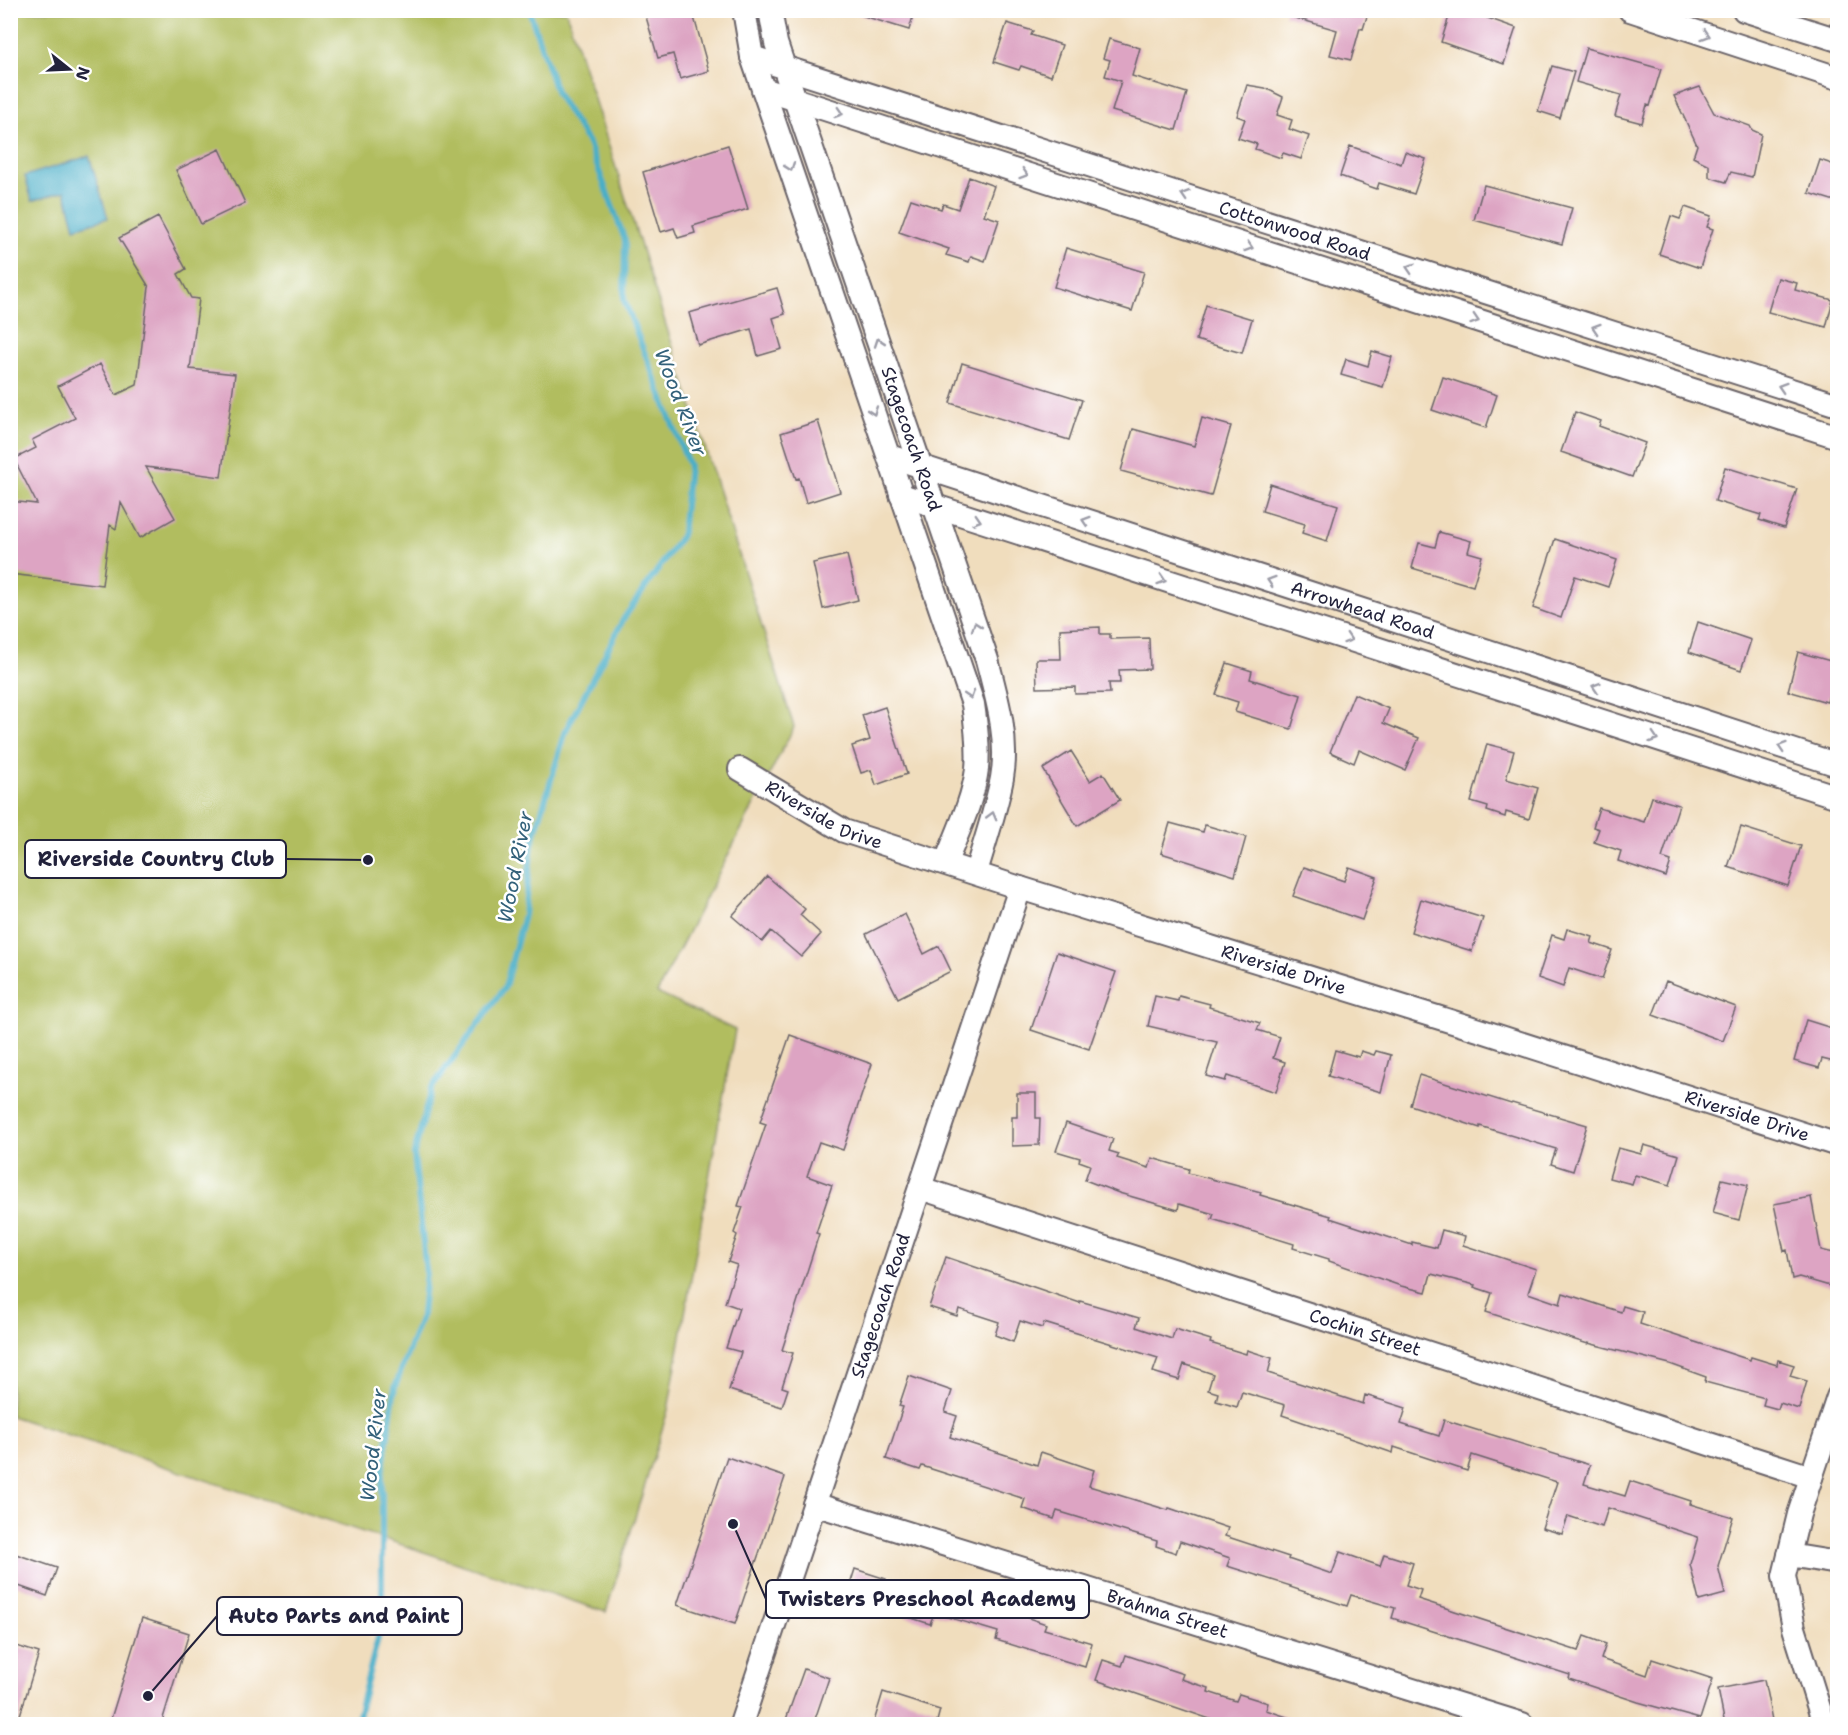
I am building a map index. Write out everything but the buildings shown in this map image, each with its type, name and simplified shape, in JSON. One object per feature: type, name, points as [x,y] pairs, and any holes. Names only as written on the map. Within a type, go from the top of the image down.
[{"type":"street","name":"Stagecoach Road","points":[[744,10],[752,57],[974,704],[978,739],[977,771],[965,815],[945,862]]},
{"type":"street","name":"Stagecoach Road","points":[[770,10],[784,67],[987,660],[998,699],[1004,739],[1002,777],[976,872]]},
{"type":"street","points":[[1630,10],[1838,78]]},
{"type":"street","points":[[1744,10],[1838,40]]},
{"type":"street","name":"Cottonwood Road","points":[[752,57],[1838,405]]},
{"type":"street","name":"Cottonwood Road","points":[[763,89],[1838,437]]},
{"type":"street","name":"Arrowhead Road","points":[[889,456],[1838,765]]},
{"type":"street","name":"Arrowhead Road","points":[[901,495],[1838,797]]},
{"type":"street","name":"Riverside Drive","points":[[740,769],[844,831],[1020,888],[1493,1034],[1838,1145]]},
{"type":"street","name":"Stagecoach Road","points":[[741,1725],[1020,888]]},
{"type":"street","name":"Cochin Street","points":[[920,1188],[1811,1477]]},
{"type":"street","points":[[1824,1725],[1794,1628],[1784,1576],[1799,1514],[1838,1397]]},
{"type":"street","name":"Brahma Street","points":[[814,1504],[1522,1725]]},
{"type":"street","points":[[1789,1555],[1838,1563]]},
{"type":"green space","points":[[11,11],[566,11],[794,727],[657,993],[735,1030],[668,1410],[606,1612],[11,1416]]},
{"type":"water","points":[[89,156],[108,218],[75,228],[65,191],[32,201],[25,176]]},
{"type":"waterway","name":"Wood River","points":[[356,1724],[382,1622],[382,1475],[395,1387],[422,1314],[426,1272],[414,1154],[431,1089],[505,987],[524,915],[532,844],[566,730],[624,618],[682,535],[689,466],[624,300],[625,240],[589,144],[557,94],[529,10]]},
{"type":"place","name":"Riverside Country Club","points":[[368,860]]},
{"type":"place","name":"Twisters Preschool Academy","points":[[733,1524]]},
{"type":"place","name":"Auto Parts and Paint","points":[[148,1696]]}]
